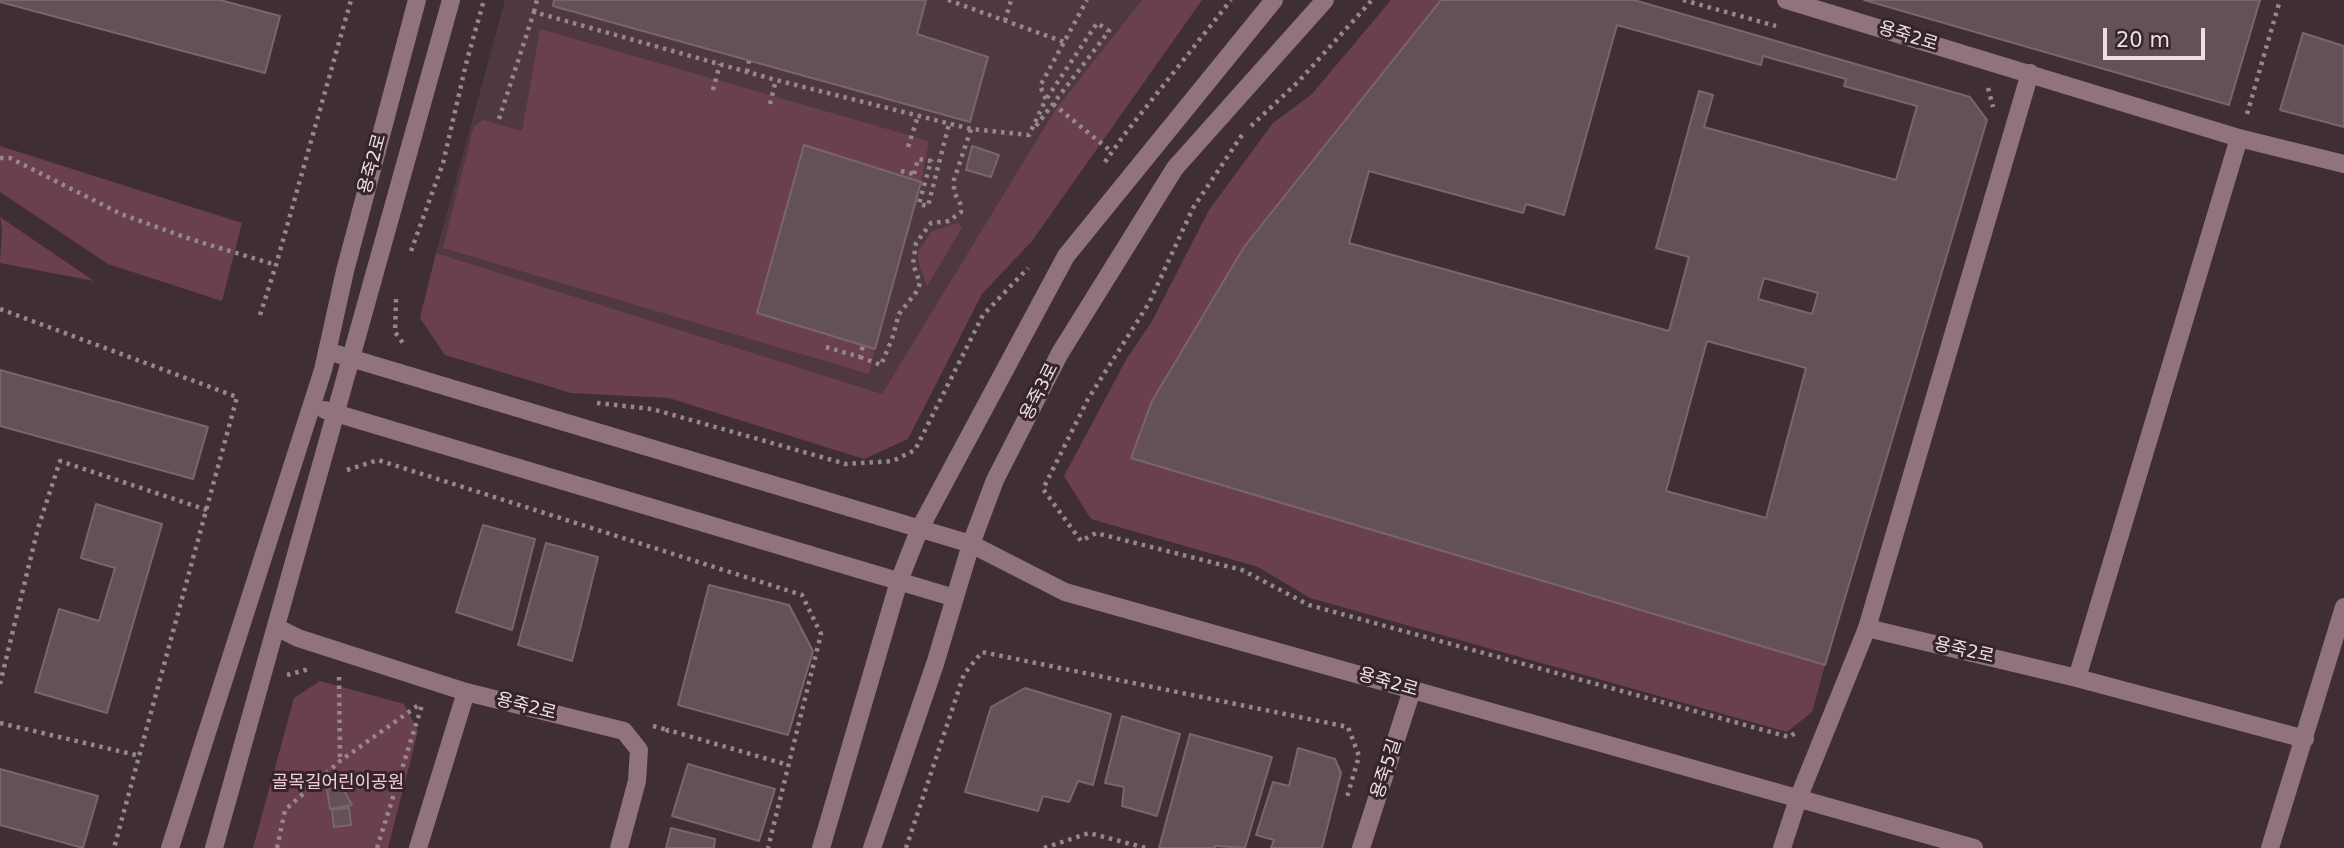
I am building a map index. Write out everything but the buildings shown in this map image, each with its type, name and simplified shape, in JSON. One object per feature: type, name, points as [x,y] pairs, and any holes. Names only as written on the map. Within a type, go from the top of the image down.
[{"type":"street","name":"용죽2로","points":[[170,848],[323,370],[345,271],[417,0]]},
{"type":"street","points":[[214,848],[451,0]]},
{"type":"street","points":[[821,848],[899,581],[920,528],[1066,256],[1274,0]]},
{"type":"street","name":"용죽3로","points":[[872,848],[971,544],[995,480],[1060,352],[1175,168],[1325,0]]},
{"type":"street","name":"용죽2로","points":[[1786,0],[2239,138],[2344,164]]},
{"type":"street","points":[[1782,848],[1798,799],[1867,628],[2030,74]]},
{"type":"street","points":[[2077,678],[2239,138]]},
{"type":"street","name":"용죽2로","points":[[327,351],[971,544],[1065,592],[1973,848]]},
{"type":"street","points":[[312,406],[955,598]]},
{"type":"street","points":[[2270,848],[2344,607]]},
{"type":"street","name":"용죽2로","points":[[275,628],[298,638],[466,692],[624,731],[639,750]]},
{"type":"street","name":"용죽2로","points":[[1867,628],[2077,678],[2305,739]]},
{"type":"street","name":"용죽5길","points":[[1361,848],[1412,690]]},
{"type":"street","points":[[418,848],[466,692]]},
{"type":"street","points":[[619,848],[637,781],[639,750]]},
{"type":"path","points":[[260,315],[351,0]]},
{"type":"path","points":[[406,263],[443,163],[484,0]]},
{"type":"path","points":[[499,119],[537,0]]},
{"type":"path","points":[[948,0],[1064,42]]},
{"type":"path","points":[[1005,20],[1011,0]]},
{"type":"path","points":[[1046,99],[1040,86],[1087,0]]},
{"type":"path","points":[[1104,164],[1231,0]]},
{"type":"path","points":[[1372,0],[1299,81],[1244,133],[1193,208],[1149,303],[1088,399],[1043,489],[1080,541],[1096,533],[1242,570],[1309,605],[1789,737],[1798,731]]},
{"type":"path","points":[[1683,0],[1788,29]]},
{"type":"path","points":[[2247,114],[2280,0]]},
{"type":"path","points":[[534,12],[776,80],[949,124],[1029,135]]},
{"type":"path","points":[[1097,23],[1109,31],[1029,135],[1046,99],[1097,23]]},
{"type":"path","points":[[747,72],[749,61]]},
{"type":"path","points":[[713,90],[720,64]]},
{"type":"path","points":[[770,104],[776,80]]},
{"type":"path","points":[[1986,84],[1994,109]]},
{"type":"path","points":[[1053,104],[1112,152]]},
{"type":"path","points":[[908,147],[918,116]]},
{"type":"path","points":[[900,173],[915,174],[918,159],[931,161],[919,204],[928,206],[949,124]]},
{"type":"path","points":[[826,347],[881,365],[899,314],[920,283],[913,264],[916,243],[931,223],[949,221],[961,212],[954,192],[954,180],[971,129]]},
{"type":"path","points":[[0,158],[10,158],[121,215],[276,265]]},
{"type":"path","points":[[585,401],[652,409],[846,464],[893,461],[915,450],[983,315],[1031,264]]},
{"type":"path","points":[[397,288],[395,332],[409,351]]},
{"type":"path","points":[[0,309],[237,397],[114,848]]},
{"type":"path","points":[[860,357],[863,345]]},
{"type":"path","points":[[343,471],[378,460],[802,595],[821,634],[768,848]]},
{"type":"path","points":[[0,684],[38,528],[60,461],[207,510]]},
{"type":"path","points":[[906,848],[964,674],[982,652],[1348,727],[1359,756],[1344,809]]},
{"type":"path","points":[[284,676],[313,668]]},
{"type":"path","points":[[340,761],[339,676],[351,680]]},
{"type":"path","points":[[412,698],[424,702],[429,712]]},
{"type":"path","points":[[277,848],[285,810],[340,761],[424,702]]},
{"type":"path","points":[[377,848],[424,702]]},
{"type":"path","points":[[642,722],[788,765]]},
{"type":"path","points":[[0,723],[140,756]]},
{"type":"path","points":[[639,750],[668,730]]},
{"type":"path","points":[[1044,848],[1089,833],[1146,848]]},
{"type":"shaded area","points":[[505,0],[1142,0],[1055,110],[882,395],[436,253]]},
{"type":"green space","points":[[1142,0],[1202,0],[1032,241],[982,294],[908,439],[864,459],[669,398],[571,393],[445,355],[420,318],[436,253],[882,394],[1055,110]]},
{"type":"green space","points":[[1391,0],[1441,0],[1244,247],[1152,401],[1132,458],[1825,665],[1812,712],[1787,732],[1310,598],[1258,567],[1091,519],[1064,476],[1127,358],[1151,323],[1209,210],[1273,123],[1312,94]]},
{"type":"green space","points":[[540,29],[929,141],[921,182],[758,313],[875,349],[869,374],[443,248],[474,126],[483,120],[522,131]]},
{"type":"green space","points":[[0,146],[242,223],[222,301],[108,264],[0,192]]},
{"type":"green space","points":[[0,217],[94,281],[0,263]]},
{"type":"green space","points":[[958,223],[962,228],[927,286],[918,261],[918,252],[932,231]]},
{"type":"green space","name":"골목길어린이공원","points":[[320,681],[404,704],[418,731],[388,848],[253,848],[294,698]]}]
